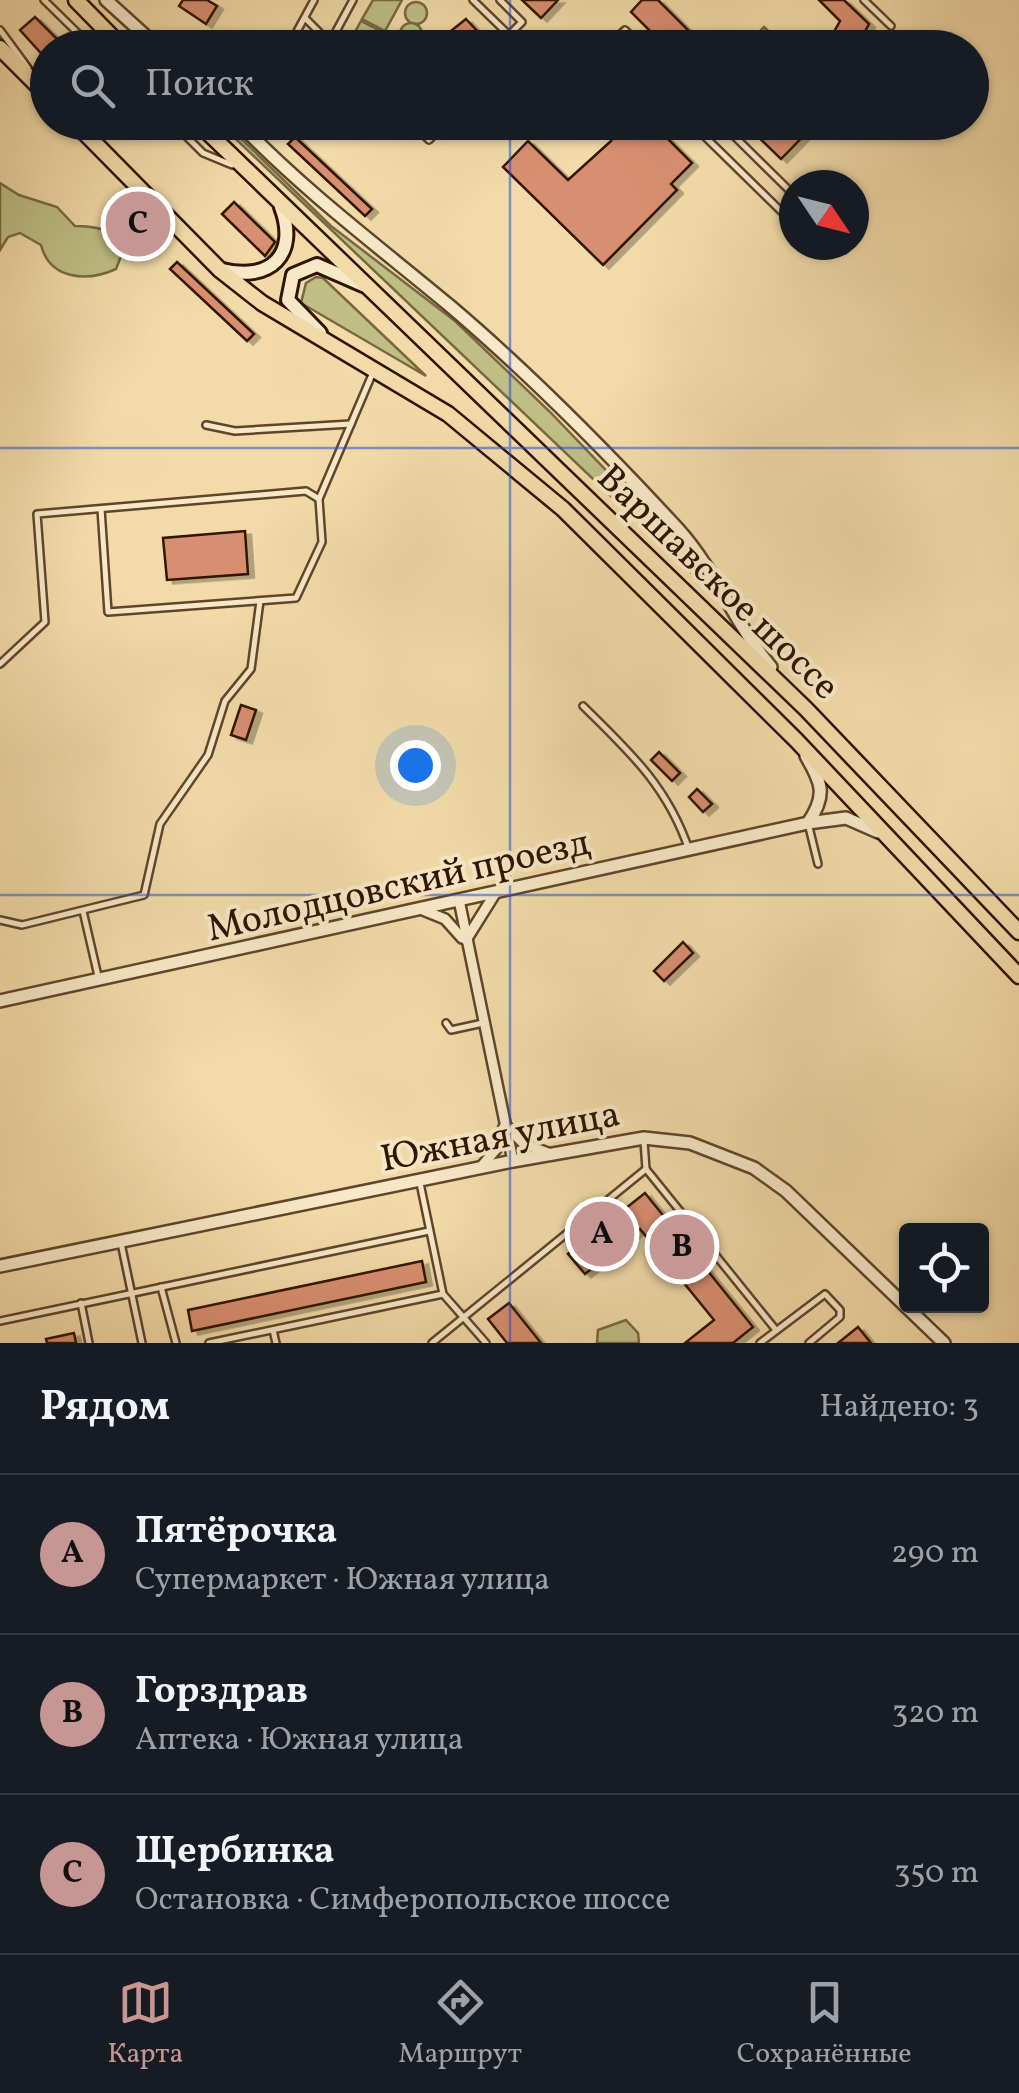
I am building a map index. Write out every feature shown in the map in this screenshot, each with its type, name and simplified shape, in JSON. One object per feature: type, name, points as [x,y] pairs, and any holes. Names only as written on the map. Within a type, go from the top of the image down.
[{"type":"main road","points":[[76,0],[105,30]]},
{"type":"main road","points":[[0,48],[30,77]]},
{"type":"main road","name":"Варшавское шоссе","points":[[92,140],[220,270],[262,303],[448,414],[522,472],[796,740],[1019,976]]},
{"type":"main road","name":"Варшавское шоссе","points":[[215,140],[806,709],[1019,932]]},
{"type":"main road","points":[[220,270],[247,276],[273,263],[287,236],[281,207]]},
{"type":"main road","points":[[336,347],[294,310],[288,300],[289,282],[299,269],[317,265],[365,286]]},
{"type":"street","points":[[106,0],[139,30]]},
{"type":"street","points":[[257,140],[297,182],[479,332],[645,494],[698,553],[752,643],[806,709]]},
{"type":"street","points":[[796,740],[822,788],[821,803],[808,823]]},
{"type":"street","name":"Молодцовский проезд","points":[[0,1001],[808,823],[856,820],[894,841]]},
{"type":"street","points":[[465,942],[496,892]]},
{"type":"street","points":[[460,900],[465,942],[513,1160]]},
{"type":"street","points":[[421,909],[446,919],[465,942]]},
{"type":"street","points":[[504,1124],[524,1144],[550,1154]]},
{"type":"street","points":[[481,1167],[497,1148],[504,1124]]},
{"type":"street","name":"Южная улица","points":[[0,1266],[513,1160],[644,1138],[690,1143],[754,1168],[786,1190],[944,1343]]},
{"type":"lane","points":[[44,0],[75,30]]},
{"type":"lane","points":[[298,30],[314,0]]},
{"type":"lane","points":[[339,30],[353,0]]},
{"type":"lane","points":[[473,0],[504,30]]},
{"type":"lane","points":[[500,0],[522,22],[514,30]]},
{"type":"lane","points":[[864,0],[890,26]]},
{"type":"lane","points":[[304,18],[316,30]]},
{"type":"lane","points":[[0,30],[30,71]]},
{"type":"lane","points":[[190,140],[203,153],[244,170]]},
{"type":"lane","points":[[708,140],[779,209]]},
{"type":"lane","points":[[738,140],[779,180]]},
{"type":"lane","points":[[101,509],[108,612],[296,598],[322,542],[320,499],[374,369]]},
{"type":"lane","points":[[206,425],[235,430],[351,424]]},
{"type":"lane","points":[[0,664],[45,622],[37,514],[306,491],[320,499]]},
{"type":"lane","points":[[0,920],[22,925],[144,895],[160,824],[208,755],[225,701],[251,670],[260,600]]},
{"type":"lane","points":[[583,706],[657,782],[670,802],[689,850]]},
{"type":"lane","points":[[808,823],[818,864]]},
{"type":"lane","points":[[83,911],[100,982]]},
{"type":"lane","points":[[446,1024],[451,1030],[482,1022]]},
{"type":"lane","points":[[644,1138],[646,1169],[776,1330]]},
{"type":"lane","points":[[432,1343],[646,1169]]},
{"type":"lane","points":[[419,1180],[442,1294],[486,1343]]},
{"type":"lane","points":[[0,1320],[430,1231]]},
{"type":"lane","points":[[121,1242],[142,1343]]},
{"type":"lane","points":[[161,1287],[176,1343]]},
{"type":"lane","points":[[209,1343],[442,1294]]},
{"type":"lane","points":[[760,1343],[825,1294],[840,1310],[840,1317],[809,1343]]},
{"type":"lane","points":[[81,1304],[90,1343]]},
{"type":"lane","points":[[273,1330],[276,1343]]},
{"type":"green space","points":[[373,0],[402,0],[386,30],[362,19]]},
{"type":"green space","points":[[416,2],[424,5],[424,21],[416,24],[408,21],[405,13],[408,5]]},
{"type":"green space","points":[[361,21],[378,30],[356,30]]},
{"type":"green space","points":[[411,23],[421,30],[401,30]]},
{"type":"green space","points":[[237,140],[242,140],[331,226],[455,321],[550,412],[697,565],[717,597]]},
{"type":"green space","points":[[0,183],[19,195],[57,207],[75,226],[97,228],[114,236],[125,246],[116,269],[93,276],[71,275],[52,265],[41,245],[20,233],[8,237],[0,250]]},
{"type":"green space","points":[[323,278],[426,376],[301,303],[306,283]]},
{"type":"green space","points":[[626,1320],[638,1333],[639,1343],[597,1343],[598,1330]]},
{"type":"building","points":[[183,0],[207,0],[217,6],[206,24],[179,6]]},
{"type":"building","points":[[522,0],[558,0],[541,18]]},
{"type":"building","points":[[642,0],[658,0],[688,30],[649,30],[631,12]]},
{"type":"building","points":[[819,0],[844,0],[869,24],[866,30],[835,30],[840,21]]},
{"type":"building","points":[[35,17],[48,30],[30,30],[30,41],[20,30]]},
{"type":"building","points":[[466,19],[476,30],[452,30]]},
{"type":"building","points":[[298,140],[372,209],[365,216],[288,144]]},
{"type":"building","points":[[669,140],[692,163],[671,184],[677,190],[603,265],[503,167],[528,141],[568,180],[611,141]]},
{"type":"building","points":[[761,140],[799,140],[781,159]]},
{"type":"building","points":[[234,202],[275,242],[265,256],[222,214]]},
{"type":"building","points":[[177,262],[254,334],[247,341],[170,269]]},
{"type":"building","points":[[245,531],[248,574],[167,580],[163,538]]},
{"type":"building","points":[[241,705],[256,710],[246,740],[231,735]]},
{"type":"building","points":[[659,752],[680,773],[672,781],[651,760]]},
{"type":"building","points":[[697,789],[712,804],[703,812],[689,797]]},
{"type":"building","points":[[683,942],[693,953],[664,981],[654,971]]},
{"type":"building","points":[[645,1193],[753,1327],[733,1343],[685,1343],[714,1320],[640,1229],[585,1274],[568,1254]]},
{"type":"building","points":[[422,1261],[426,1282],[192,1331],[188,1310]]},
{"type":"building","points":[[509,1303],[541,1343],[507,1343],[488,1319]]},
{"type":"building","points":[[858,1327],[871,1343],[838,1343]]},
{"type":"building","points":[[74,1333],[76,1343],[47,1343],[46,1339]]},
{"type":"place","name":"Щербинка","points":[[138,224]]},
{"type":"place","name":"Пятёрочка","points":[[602,1234]]},
{"type":"place","name":"Горздрав","points":[[682,1247]]}]
